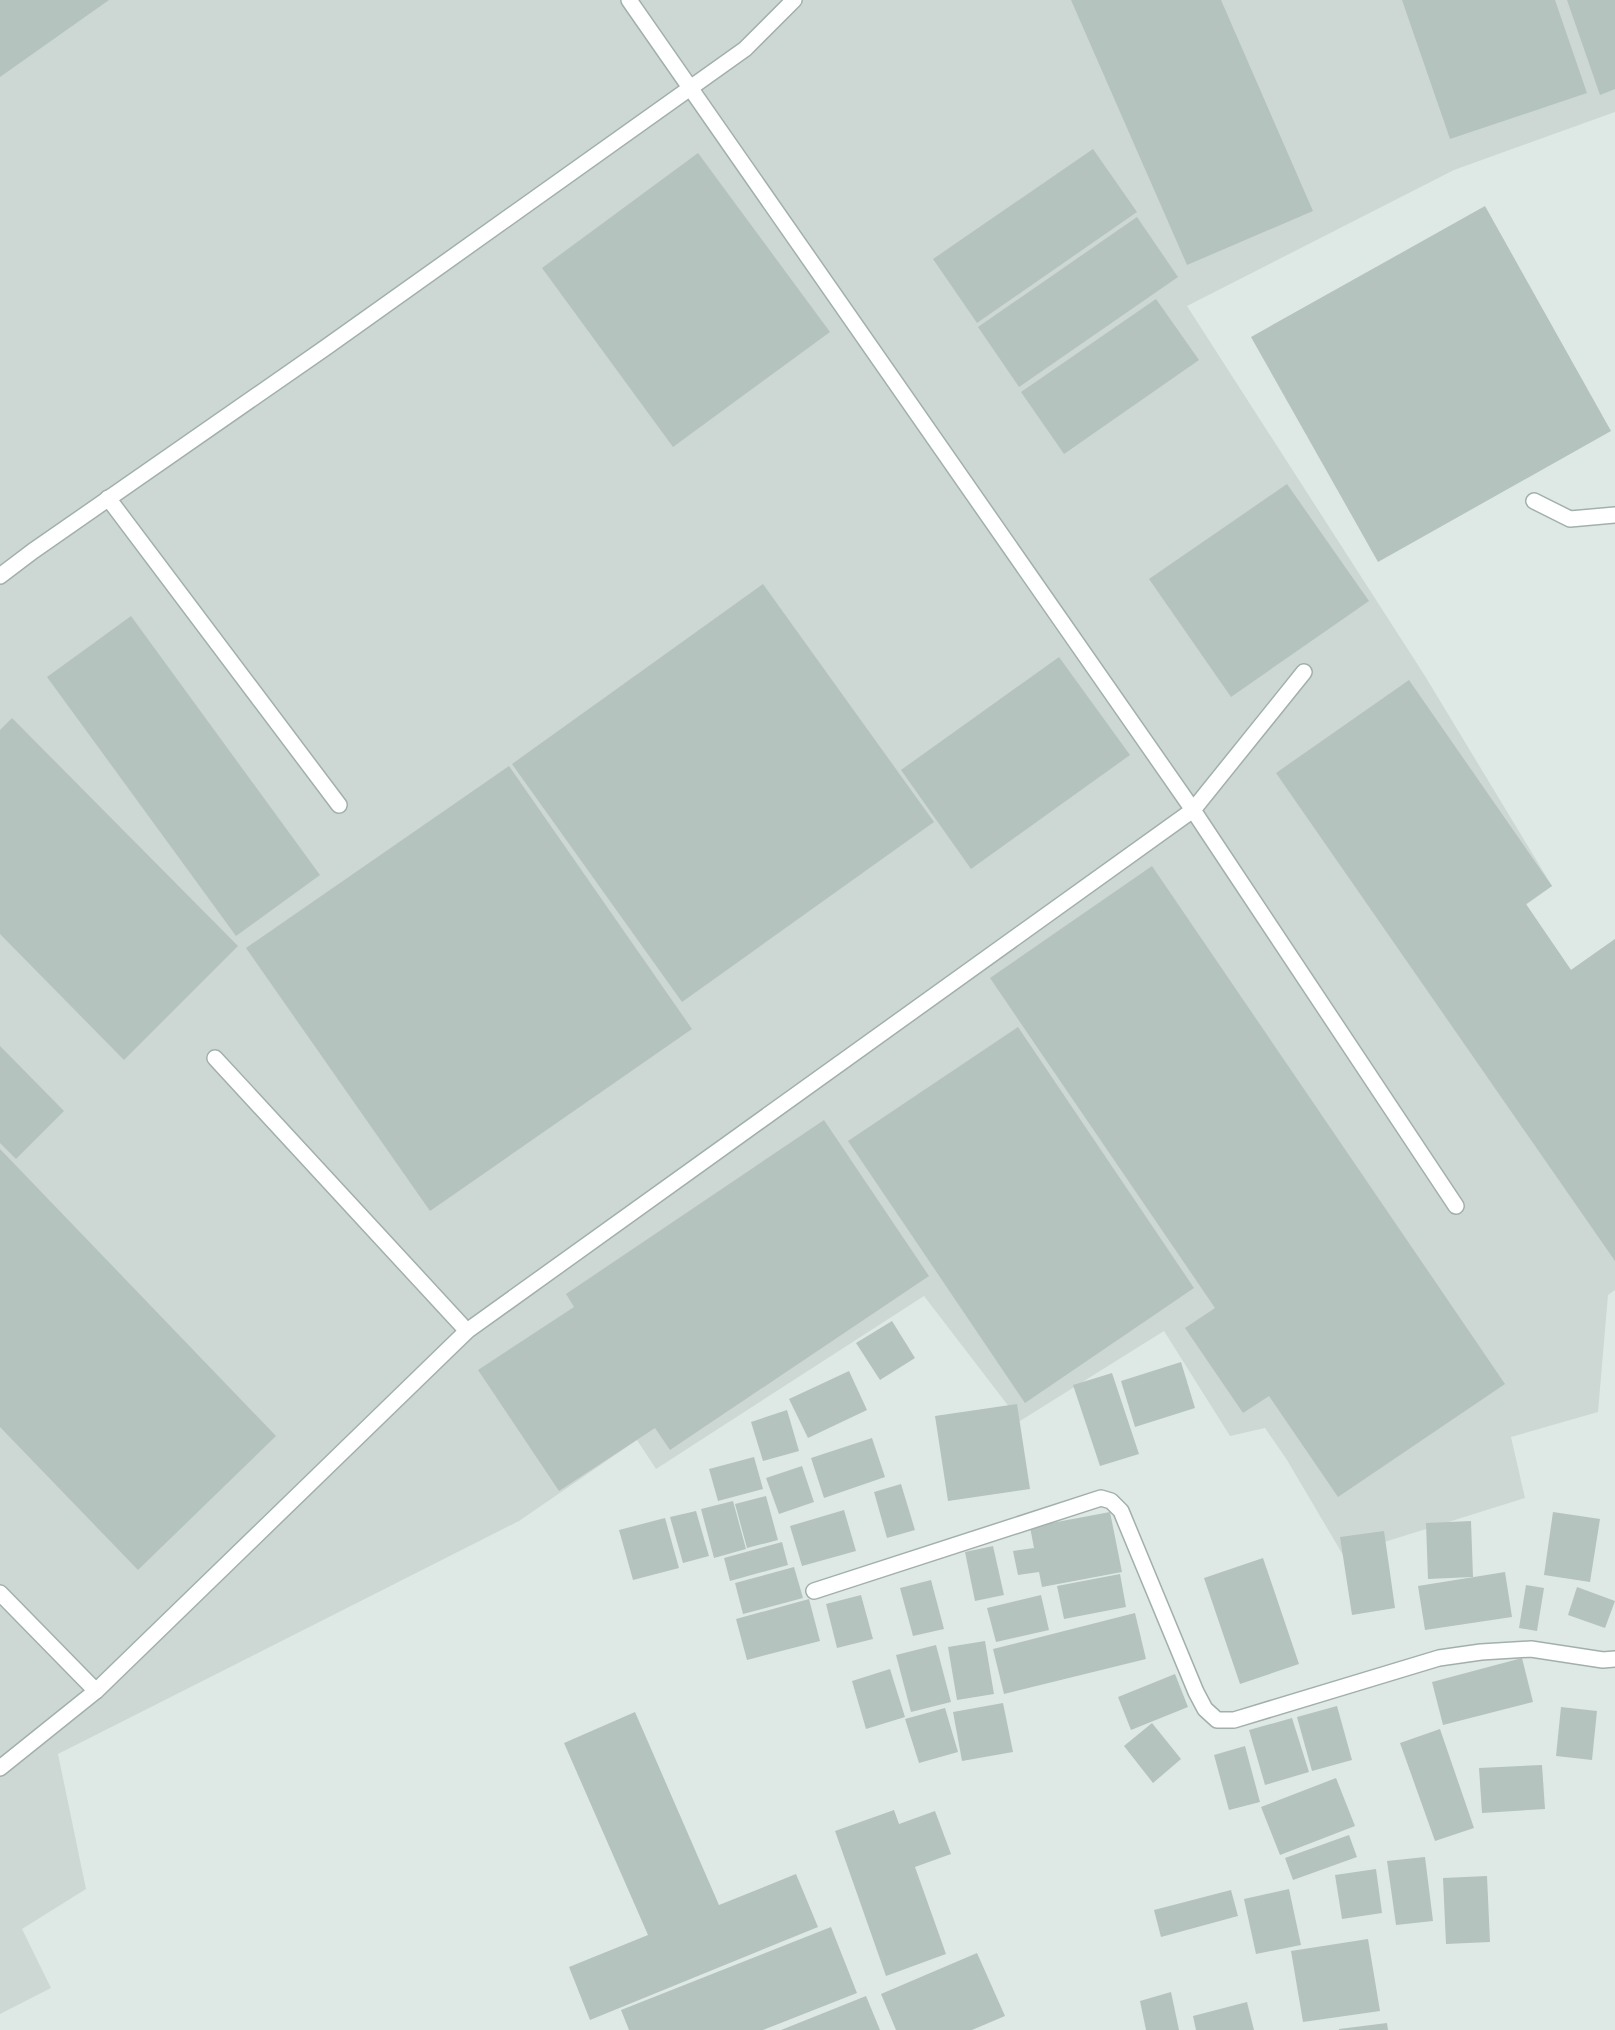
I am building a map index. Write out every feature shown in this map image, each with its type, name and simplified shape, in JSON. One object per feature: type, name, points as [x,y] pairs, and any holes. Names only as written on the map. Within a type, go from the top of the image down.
[{"type":"street","points":[[628,0],[1192,810],[1456,1206]]},
{"type":"street","points":[[0,576],[745,50],[794,0]]},
{"type":"street","points":[[108,498],[339,804]]},
{"type":"street","points":[[1534,501],[1570,519],[1615,515]]},
{"type":"street","points":[[0,1768],[96,1691],[467,1330],[1192,810],[1304,672]]},
{"type":"street","points":[[215,1058],[467,1330]]},
{"type":"street","points":[[814,1590],[1101,1498],[1111,1501],[1120,1511],[1196,1692],[1205,1709],[1217,1720],[1234,1720],[1440,1658],[1473,1653],[1531,1649],[1603,1660],[1615,1659]]},
{"type":"street","points":[[0,1593],[96,1691]]},
{"type":"shaded area","points":[[0,0],[1615,0],[1615,112],[1454,170],[1187,306],[1425,676],[1552,886],[1526,905],[1571,970],[1615,939],[1615,1290],[1608,1295],[1598,1412],[1511,1437],[1525,1498],[1343,1555],[1287,1460],[1265,1428],[1230,1436],[1164,1331],[1020,1421],[924,1296],[656,1469],[637,1440],[519,1521],[58,1754],[86,1889],[22,1929],[51,1988],[0,2014]]},
{"type":"building","points":[[0,0],[109,0],[0,77]]},
{"type":"building","points":[[1071,0],[1221,0],[1313,211],[1187,265]]},
{"type":"building","points":[[1402,0],[1555,0],[1587,93],[1450,139]]},
{"type":"building","points":[[1567,0],[1615,0],[1615,89],[1600,95]]},
{"type":"building","points":[[1093,149],[1137,212],[977,323],[933,259]]},
{"type":"building","points":[[698,153],[830,332],[673,447],[542,268]]},
{"type":"building","points":[[1485,206],[1611,431],[1378,562],[1251,337]]},
{"type":"building","points":[[1137,217],[1178,277],[1019,387],[978,327]]},
{"type":"building","points":[[1156,299],[1199,360],[1064,454],[1021,392]]},
{"type":"building","points":[[1287,484],[1369,601],[1231,697],[1149,579]]},
{"type":"building","points":[[763,584],[934,822],[682,1002],[512,764]]},
{"type":"building","points":[[131,616],[320,875],[236,936],[47,677]]},
{"type":"building","points":[[1059,657],[1130,755],[971,869],[901,770]]},
{"type":"building","points":[[1409,680],[1552,886],[1526,904],[1571,970],[1615,939],[1615,1261],[1276,773]]},
{"type":"building","points":[[12,718],[238,946],[124,1060],[0,934],[0,730]]},
{"type":"building","points":[[509,766],[692,1029],[430,1211],[246,948]]},
{"type":"building","points":[[1152,866],[1505,1384],[1338,1497],[1269,1396],[1243,1413],[1185,1328],[1215,1308],[990,978]]},
{"type":"building","points":[[1018,1027],[1194,1288],[1025,1403],[848,1141]]},
{"type":"building","points":[[0,1046],[64,1111],[16,1159],[0,1143]]},
{"type":"building","points":[[824,1120],[929,1276],[670,1450],[655,1428],[559,1491],[478,1370],[574,1307],[566,1294]]},
{"type":"building","points":[[0,1149],[276,1436],[138,1570],[0,1427]]},
{"type":"building","points":[[892,1321],[915,1358],[880,1380],[856,1343]]},
{"type":"building","points":[[1181,1362],[1195,1408],[1135,1427],[1121,1381]]},
{"type":"building","points":[[849,1371],[867,1410],[808,1438],[789,1399]]},
{"type":"building","points":[[1112,1373],[1139,1454],[1100,1466],[1073,1385]]},
{"type":"building","points":[[1017,1404],[1030,1489],[948,1501],[935,1416]]},
{"type":"building","points":[[787,1410],[799,1451],[763,1461],[751,1422]]},
{"type":"building","points":[[872,1438],[885,1477],[824,1498],[811,1458]]},
{"type":"building","points":[[754,1457],[763,1489],[718,1501],[709,1469]]},
{"type":"building","points":[[802,1466],[814,1502],[779,1514],[766,1478]]},
{"type":"building","points":[[901,1484],[915,1530],[887,1538],[874,1492]]},
{"type":"building","points":[[766,1496],[778,1540],[747,1548],[735,1504]]},
{"type":"building","points":[[733,1501],[746,1549],[714,1558],[701,1509]]},
{"type":"building","points":[[844,1510],[856,1551],[802,1566],[790,1526]]},
{"type":"building","points":[[696,1511],[709,1556],[683,1563],[670,1517]]},
{"type":"building","points":[[1110,1512],[1122,1572],[1042,1587],[1039,1572],[1018,1575],[1013,1551],[1034,1548],[1030,1527]]},
{"type":"building","points":[[1553,1512],[1600,1519],[1590,1582],[1544,1575]]},
{"type":"building","points":[[665,1518],[679,1568],[633,1580],[619,1530]]},
{"type":"building","points":[[1471,1521],[1473,1577],[1428,1579],[1426,1523]]},
{"type":"building","points":[[1384,1531],[1395,1608],[1352,1615],[1340,1537]]},
{"type":"building","points":[[782,1542],[788,1565],[730,1581],[724,1558]]},
{"type":"building","points":[[993,1546],[1004,1595],[975,1601],[965,1552]]},
{"type":"building","points":[[1263,1558],[1299,1664],[1240,1684],[1204,1578]]},
{"type":"building","points":[[794,1567],[803,1598],[743,1614],[735,1583]]},
{"type":"building","points":[[1505,1572],[1512,1617],[1425,1630],[1418,1586]]},
{"type":"building","points":[[1120,1574],[1126,1607],[1064,1619],[1057,1586]]},
{"type":"building","points":[[931,1580],[944,1629],[913,1636],[900,1588]]},
{"type":"building","points":[[1526,1585],[1544,1588],[1537,1631],[1519,1628]]},
{"type":"building","points":[[1577,1587],[1615,1601],[1605,1628],[1568,1615]]},
{"type":"building","points":[[861,1595],[873,1639],[837,1648],[826,1604]]},
{"type":"building","points":[[1041,1595],[1049,1630],[996,1642],[987,1608]]},
{"type":"building","points":[[809,1599],[820,1641],[747,1660],[736,1619]]},
{"type":"building","points":[[1135,1613],[1146,1659],[1004,1694],[993,1649]]},
{"type":"building","points":[[985,1641],[994,1694],[957,1700],[948,1647]]},
{"type":"building","points":[[936,1645],[951,1702],[911,1712],[896,1655]]},
{"type":"building","points":[[1522,1658],[1533,1702],[1443,1725],[1432,1682]]},
{"type":"building","points":[[890,1669],[905,1717],[866,1729],[852,1681]]},
{"type":"building","points":[[1175,1674],[1188,1707],[1131,1730],[1118,1697]]},
{"type":"building","points":[[1003,1703],[1013,1752],[962,1761],[953,1712]]},
{"type":"building","points":[[1337,1706],[1352,1760],[1312,1771],[1297,1717]]},
{"type":"building","points":[[1561,1707],[1597,1711],[1592,1760],[1556,1756]]},
{"type":"building","points":[[945,1708],[958,1752],[919,1763],[905,1719]]},
{"type":"building","points":[[635,1712],[719,1905],[796,1874],[818,1927],[590,2020],[569,1967],[648,1935],[564,1743]]},
{"type":"building","points":[[1292,1718],[1309,1772],[1265,1785],[1249,1730]]},
{"type":"building","points":[[1152,1723],[1181,1759],[1153,1783],[1124,1746]]},
{"type":"building","points":[[1440,1729],[1474,1828],[1435,1841],[1400,1743]]},
{"type":"building","points":[[1245,1746],[1260,1802],[1229,1810],[1214,1755]]},
{"type":"building","points":[[1542,1765],[1545,1809],[1482,1813],[1479,1768]]},
{"type":"building","points":[[1336,1778],[1355,1826],[1280,1855],[1261,1807]]},
{"type":"building","points":[[894,1810],[899,1824],[935,1811],[951,1854],[915,1867],[946,1954],[886,1976],[835,1831]]},
{"type":"building","points":[[1349,1835],[1357,1857],[1293,1880],[1285,1858]]},
{"type":"building","points":[[1425,1857],[1433,1921],[1396,1925],[1387,1861]]},
{"type":"building","points":[[1376,1869],[1382,1913],[1342,1919],[1335,1875]]},
{"type":"building","points":[[1487,1876],[1490,1942],[1446,1944],[1443,1878]]},
{"type":"building","points":[[1289,1889],[1301,1945],[1256,1954],[1244,1899]]},
{"type":"building","points":[[1231,1890],[1238,1916],[1161,1937],[1154,1910]]},
{"type":"building","points":[[831,1927],[857,1993],[763,2030],[629,2030],[621,2010]]},
{"type":"building","points":[[1368,1939],[1380,2011],[1303,2022],[1291,1951]]},
{"type":"building","points":[[977,1953],[1005,2016],[972,2030],[896,2030],[881,1994]]},
{"type":"building","points":[[1171,1992],[1179,2030],[1146,2030],[1140,2001]]},
{"type":"building","points":[[866,1996],[880,2030],[781,2030]]},
{"type":"building","points":[[1247,2002],[1254,2030],[1196,2030],[1193,2016]]},
{"type":"building","points":[[1387,2023],[1388,2030],[1339,2030],[1339,2029]]}]
